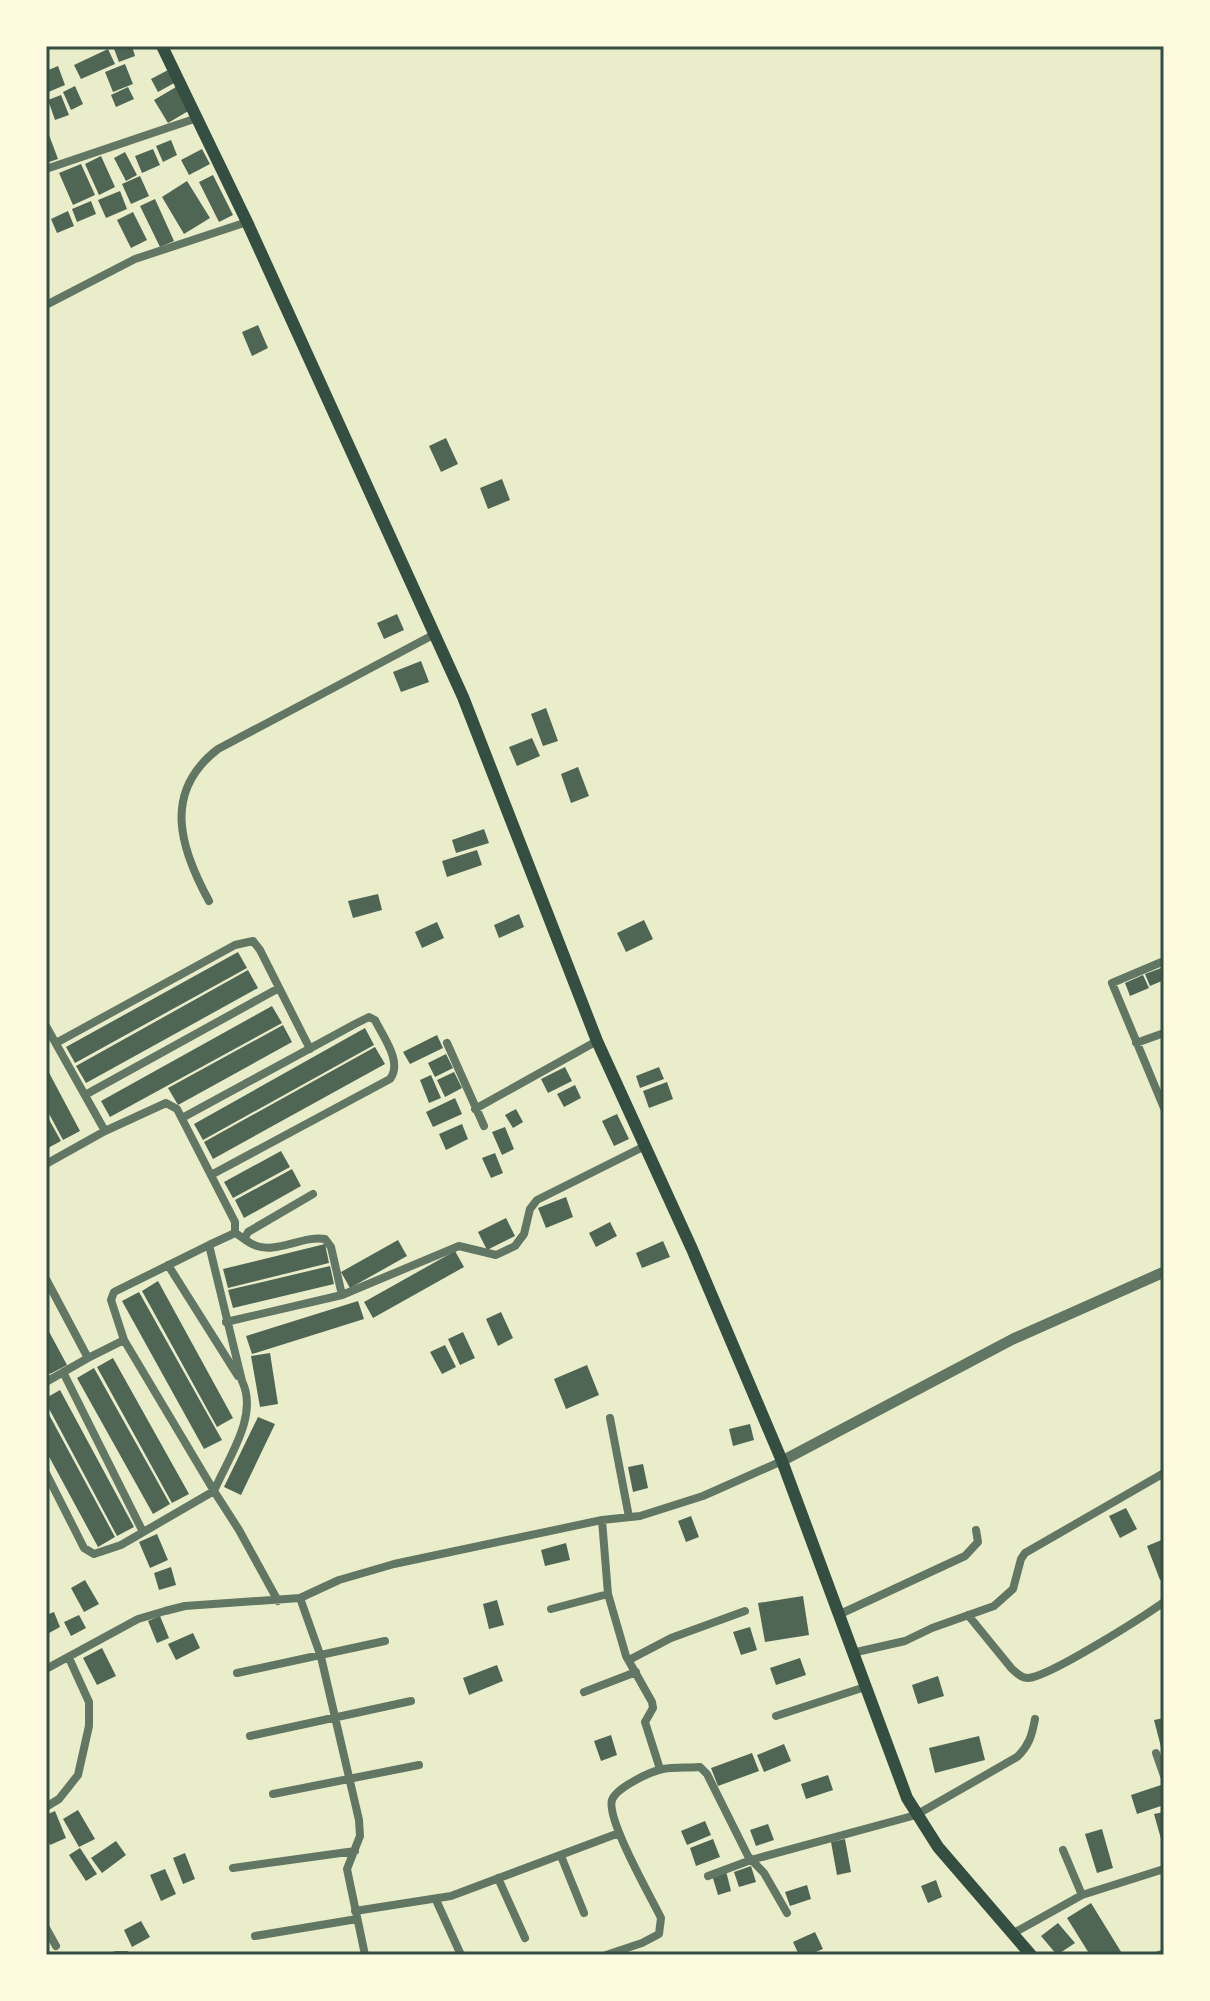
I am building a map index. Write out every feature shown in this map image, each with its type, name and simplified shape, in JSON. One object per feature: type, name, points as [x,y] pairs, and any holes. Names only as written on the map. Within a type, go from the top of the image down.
[{"type":"main road","points":[[162,46],[247,222],[463,697],[597,1041],[692,1249],[782,1461],[897,1773],[916,1815],[938,1847],[1031,1955]]},
{"type":"street","points":[[46,169],[197,118]]},
{"type":"street","points":[[46,305],[135,259],[247,222]]},
{"type":"street","points":[[209,901],[193,873],[180,826],[186,788],[206,759],[218,749],[433,635]]},
{"type":"street","points":[[56,1043],[235,945],[248,941],[257,944],[310,1049]]},
{"type":"street","points":[[1164,961],[1112,983],[1164,1108]]},
{"type":"street","points":[[85,1095],[279,988]]},
{"type":"street","points":[[182,1118],[371,1017],[396,1063],[395,1071],[386,1081],[211,1175]]},
{"type":"street","points":[[46,1026],[105,1131]]},
{"type":"street","points":[[1136,1043],[1164,1033]]},
{"type":"street","points":[[475,1109],[597,1041]]},
{"type":"street","points":[[447,1043],[484,1126]]},
{"type":"street","points":[[46,1164],[105,1131],[166,1103],[177,1109],[182,1118],[228,1206],[235,1222],[235,1233]]},
{"type":"street","points":[[226,1322],[342,1295],[459,1246],[496,1255],[515,1246],[524,1234],[530,1209],[537,1200],[643,1147]]},
{"type":"street","points":[[245,1238],[248,1232],[313,1194]]},
{"type":"street","points":[[235,1233],[253,1244],[270,1248],[313,1238],[325,1239],[331,1247],[342,1295]]},
{"type":"street","points":[[235,1233],[114,1292],[112,1304],[124,1340],[239,1530],[278,1601]]},
{"type":"street","points":[[209,1245],[242,1381]]},
{"type":"street","points":[[46,1473],[89,1553],[94,1554],[121,1545],[214,1491],[248,1410],[247,1392],[168,1265]]},
{"type":"street","points":[[46,1669],[138,1619],[165,1611],[185,1606],[300,1598],[339,1580],[394,1564],[629,1517],[703,1496],[782,1461],[1013,1339],[1164,1272]]},
{"type":"street","points":[[46,1279],[88,1358]]},
{"type":"street","points":[[46,1382],[124,1340]]},
{"type":"street","points":[[63,1372],[143,1532]]},
{"type":"street","points":[[610,1418],[629,1517]]},
{"type":"street","points":[[852,1653],[905,1641],[983,1611],[1004,1599],[1013,1589],[1025,1553],[1164,1473]]},
{"type":"street","points":[[602,1520],[608,1594],[629,1660],[652,1702],[653,1708],[645,1722],[660,1769]]},
{"type":"street","points":[[838,1615],[965,1556],[978,1542],[976,1530]]},
{"type":"street","points":[[551,1609],[608,1594]]},
{"type":"street","points":[[300,1598],[321,1657],[359,1820],[360,1836],[347,1869],[365,1955]]},
{"type":"street","points":[[968,1615],[1012,1669],[1028,1678],[1055,1668],[1164,1602]]},
{"type":"street","points":[[629,1660],[671,1638],[745,1611]]},
{"type":"street","points":[[237,1673],[385,1641]]},
{"type":"street","points":[[46,1807],[59,1799],[78,1775],[89,1726],[89,1702],[69,1658]]},
{"type":"street","points":[[584,1692],[636,1672]]},
{"type":"street","points":[[776,1716],[865,1687]]},
{"type":"street","points":[[250,1736],[411,1701]]},
{"type":"street","points":[[708,1876],[751,1860],[916,1815],[1017,1757],[1031,1738],[1035,1719]]},
{"type":"street","points":[[1156,1753],[1164,1776]]},
{"type":"street","points":[[273,1794],[419,1765]]},
{"type":"street","points":[[606,1955],[659,1934],[661,1918],[619,1833],[611,1805],[613,1796],[620,1789],[660,1769],[700,1767],[707,1774],[751,1860],[764,1873],[787,1913]]},
{"type":"street","points":[[255,1936],[436,1900],[619,1833]]},
{"type":"street","points":[[1063,1850],[1082,1895]]},
{"type":"street","points":[[233,1868],[355,1851]]},
{"type":"street","points":[[561,1856],[584,1913]]},
{"type":"street","points":[[1012,1934],[1082,1895],[1164,1869]]},
{"type":"street","points":[[498,1878],[525,1938]]},
{"type":"street","points":[[436,1900],[461,1955]]},
{"type":"street","points":[[46,1928],[56,1946]]},
{"type":"street","points":[[116,1955],[126,1955]]},
{"type":"building","points":[[113,46],[132,46],[135,56],[119,62]]},
{"type":"building","points":[[108,49],[115,64],[81,79],[74,65]]},
{"type":"building","points":[[125,64],[133,84],[113,92],[105,72]]},
{"type":"building","points":[[58,66],[65,85],[46,93],[46,71]]},
{"type":"building","points":[[170,69],[176,82],[158,92],[151,79]]},
{"type":"building","points":[[75,86],[83,104],[71,110],[63,92]]},
{"type":"building","points":[[128,87],[134,99],[116,107],[111,95]]},
{"type":"building","points":[[176,87],[190,110],[168,123],[154,100]]},
{"type":"building","points":[[61,95],[69,115],[55,120],[48,100]]},
{"type":"building","points":[[49,135],[58,159],[46,163],[46,137]]},
{"type":"building","points":[[171,140],[177,155],[163,162],[156,146]]},
{"type":"building","points":[[153,149],[160,165],[142,173],[135,156]]},
{"type":"building","points":[[202,149],[210,164],[189,175],[181,160]]},
{"type":"building","points":[[125,152],[137,175],[126,181],[114,158]]},
{"type":"building","points":[[101,156],[115,187],[99,195],[85,164]]},
{"type":"building","points":[[81,164],[95,195],[73,205],[59,173]]},
{"type":"building","points":[[213,175],[233,215],[219,222],[199,182]]},
{"type":"building","points":[[140,176],[149,196],[131,204],[122,184]]},
{"type":"building","points":[[187,181],[210,218],[184,234],[162,197]]},
{"type":"building","points":[[120,191],[127,209],[106,218],[98,200]]},
{"type":"building","points":[[155,199],[174,241],[160,247],[140,206]]},
{"type":"building","points":[[91,201],[96,214],[77,222],[72,209]]},
{"type":"building","points":[[68,211],[74,226],[57,233],[51,219]]},
{"type":"building","points":[[133,212],[147,240],[131,248],[117,220]]},
{"type":"building","points":[[258,325],[268,348],[252,356],[242,332]]},
{"type":"building","points":[[446,438],[458,464],[441,472],[429,446]]},
{"type":"building","points":[[502,479],[510,500],[488,509],[480,488]]},
{"type":"building","points":[[397,614],[404,630],[384,639],[377,623]]},
{"type":"building","points":[[421,661],[429,682],[401,692],[393,672]]},
{"type":"building","points":[[546,708],[558,741],[543,746],[531,714]]},
{"type":"building","points":[[532,738],[540,756],[517,766],[509,747]]},
{"type":"building","points":[[578,767],[589,796],[571,803],[561,774]]},
{"type":"building","points":[[484,829],[489,843],[456,853],[452,840]]},
{"type":"building","points":[[477,850],[482,865],[447,877],[442,861]]},
{"type":"building","points":[[378,894],[382,910],[353,918],[348,901]]},
{"type":"building","points":[[519,914],[524,927],[499,938],[494,925]]},
{"type":"building","points":[[644,920],[653,939],[626,952],[617,933]]},
{"type":"building","points":[[437,922],[444,938],[422,948],[415,932]]},
{"type":"building","points":[[238,952],[247,968],[75,1063],[66,1047]]},
{"type":"building","points":[[1164,967],[1164,980],[1150,986],[1145,974]]},
{"type":"building","points":[[248,970],[258,988],[86,1083],[76,1066]]},
{"type":"building","points":[[1143,975],[1149,988],[1130,996],[1125,983]]},
{"type":"building","points":[[272,1006],[282,1023],[110,1117],[101,1101]]},
{"type":"building","points":[[283,1025],[292,1042],[178,1105],[168,1088]]},
{"type":"building","points":[[365,1028],[374,1045],[203,1140],[194,1124]]},
{"type":"building","points":[[437,1035],[443,1048],[410,1064],[403,1052]]},
{"type":"building","points":[[375,1047],[385,1064],[213,1159],[204,1142]]},
{"type":"building","points":[[446,1054],[453,1068],[435,1077],[428,1063]]},
{"type":"building","points":[[46,1067],[80,1131],[63,1140],[46,1108]]},
{"type":"building","points":[[565,1067],[572,1081],[548,1093],[541,1079]]},
{"type":"building","points":[[659,1067],[664,1079],[640,1088],[636,1076]]},
{"type":"building","points":[[454,1072],[462,1088],[445,1097],[437,1080]]},
{"type":"building","points":[[431,1075],[441,1098],[429,1103],[420,1080]]},
{"type":"building","points":[[667,1082],[673,1099],[649,1108],[643,1091]]},
{"type":"building","points":[[575,1085],[581,1098],[564,1107],[557,1094]]},
{"type":"building","points":[[455,1098],[462,1114],[433,1127],[426,1112]]},
{"type":"building","points":[[516,1109],[523,1122],[513,1128],[505,1115]]},
{"type":"building","points":[[46,1114],[61,1141],[46,1149]]},
{"type":"building","points":[[617,1114],[629,1139],[614,1146],[602,1121]]},
{"type":"building","points":[[462,1124],[468,1139],[446,1150],[439,1134]]},
{"type":"building","points":[[505,1127],[514,1149],[502,1155],[492,1132]]},
{"type":"building","points":[[281,1151],[290,1167],[233,1198],[224,1182]]},
{"type":"building","points":[[495,1153],[503,1173],[491,1178],[482,1158]]},
{"type":"building","points":[[292,1169],[301,1186],[244,1218],[235,1200]]},
{"type":"building","points":[[566,1197],[573,1217],[546,1228],[538,1208]]},
{"type":"building","points":[[506,1218],[515,1236],[487,1250],[478,1232]]},
{"type":"building","points":[[610,1222],[617,1236],[596,1247],[589,1233]]},
{"type":"building","points":[[398,1240],[407,1256],[350,1288],[341,1272]]},
{"type":"building","points":[[663,1241],[670,1257],[642,1268],[636,1253]]},
{"type":"building","points":[[325,1244],[329,1263],[228,1288],[223,1269]]},
{"type":"building","points":[[455,1251],[464,1267],[373,1318],[364,1302]]},
{"type":"building","points":[[330,1266],[334,1284],[233,1308],[228,1290]]},
{"type":"building","points":[[158,1281],[233,1418],[217,1427],[142,1291]]},
{"type":"building","points":[[139,1292],[222,1440],[204,1449],[122,1301]]},
{"type":"building","points":[[358,1301],[364,1319],[252,1354],[246,1336]]},
{"type":"building","points":[[501,1312],[513,1338],[498,1346],[486,1319]]},
{"type":"building","points":[[46,1326],[67,1365],[50,1374],[46,1366]]},
{"type":"building","points":[[463,1332],[475,1358],[460,1365],[448,1339]]},
{"type":"building","points":[[445,1345],[456,1367],[442,1374],[430,1352]]},
{"type":"building","points":[[270,1353],[278,1404],[260,1407],[251,1356]]},
{"type":"building","points":[[113,1358],[189,1494],[172,1503],[97,1367]]},
{"type":"building","points":[[587,1365],[599,1395],[566,1409],[554,1379]]},
{"type":"building","points":[[94,1368],[170,1504],[153,1514],[77,1378]]},
{"type":"building","points":[[60,1390],[134,1527],[117,1536],[46,1403],[46,1398]]},
{"type":"building","points":[[46,1409],[115,1537],[98,1547],[46,1451]]},
{"type":"building","points":[[258,1417],[275,1424],[241,1495],[224,1487]]},
{"type":"building","points":[[750,1424],[754,1440],[733,1446],[729,1429]]},
{"type":"building","points":[[643,1464],[648,1488],[633,1492],[628,1467]]},
{"type":"building","points":[[1126,1508],[1137,1529],[1120,1538],[1109,1516]]},
{"type":"building","points":[[691,1516],[699,1537],[686,1542],[678,1521]]},
{"type":"building","points":[[157,1534],[168,1560],[150,1568],[139,1542]]},
{"type":"building","points":[[1164,1539],[1164,1579],[1160,1580],[1147,1546]]},
{"type":"building","points":[[566,1543],[570,1560],[545,1566],[541,1550]]},
{"type":"building","points":[[171,1567],[176,1585],[159,1590],[154,1573]]},
{"type":"building","points":[[85,1580],[99,1604],[84,1612],[71,1588]]},
{"type":"building","points":[[803,1596],[809,1635],[765,1642],[758,1603]]},
{"type":"building","points":[[497,1600],[504,1625],[489,1629],[483,1604]]},
{"type":"building","points":[[54,1612],[60,1627],[49,1633],[46,1615]]},
{"type":"building","points":[[79,1615],[86,1628],[71,1636],[64,1622]]},
{"type":"building","points":[[160,1616],[169,1638],[157,1643],[148,1621]]},
{"type":"building","points":[[750,1627],[757,1650],[741,1655],[733,1632]]},
{"type":"building","points":[[193,1633],[200,1648],[176,1660],[168,1644]]},
{"type":"building","points":[[102,1648],[116,1676],[97,1685],[83,1658]]},
{"type":"building","points":[[800,1658],[806,1675],[776,1685],[770,1668]]},
{"type":"building","points":[[497,1665],[503,1681],[469,1695],[463,1678]]},
{"type":"building","points":[[938,1676],[944,1696],[918,1704],[912,1685]]},
{"type":"building","points":[[1164,1718],[1164,1747],[1161,1747],[1154,1720]]},
{"type":"building","points":[[611,1735],[617,1755],[601,1761],[594,1741]]},
{"type":"building","points":[[979,1736],[985,1760],[935,1773],[929,1748]]},
{"type":"building","points":[[784,1744],[791,1761],[764,1772],[757,1755]]},
{"type":"building","points":[[752,1753],[759,1771],[718,1786],[711,1768]]},
{"type":"building","points":[[828,1775],[833,1790],[806,1799],[801,1784]]},
{"type":"building","points":[[1161,1785],[1164,1805],[1137,1814],[1131,1795]]},
{"type":"building","points":[[78,1810],[95,1839],[79,1847],[63,1819]]},
{"type":"building","points":[[55,1811],[66,1838],[50,1845],[46,1815]]},
{"type":"building","points":[[1164,1812],[1164,1846],[1163,1846],[1154,1814]]},
{"type":"building","points":[[705,1821],[711,1835],[687,1845],[681,1831]]},
{"type":"building","points":[[768,1824],[774,1840],[756,1846],[750,1830]]},
{"type":"building","points":[[1102,1829],[1113,1868],[1097,1873],[1085,1834]]},
{"type":"building","points":[[713,1839],[720,1857],[696,1866],[690,1848]]},
{"type":"building","points":[[845,1839],[851,1872],[837,1875],[831,1842]]},
{"type":"building","points":[[116,1841],[126,1855],[102,1873],[91,1858]]},
{"type":"building","points":[[80,1848],[97,1874],[86,1881],[69,1855]]},
{"type":"building","points":[[185,1853],[195,1879],[183,1884],[173,1858]]},
{"type":"building","points":[[751,1866],[756,1882],[739,1887],[734,1872]]},
{"type":"building","points":[[165,1869],[176,1894],[161,1901],[150,1875]]},
{"type":"building","points":[[726,1871],[731,1891],[718,1895],[712,1875]]},
{"type":"building","points":[[936,1880],[942,1897],[928,1903],[921,1886]]},
{"type":"building","points":[[807,1885],[811,1899],[790,1906],[785,1892]]},
{"type":"building","points":[[1091,1903],[1123,1955],[1090,1955],[1067,1918]]},
{"type":"building","points":[[141,1921],[150,1937],[132,1947],[124,1930]]},
{"type":"building","points":[[1058,1923],[1075,1943],[1057,1955],[1041,1936]]},
{"type":"building","points":[[815,1932],[823,1949],[799,1955],[793,1942]]}]
